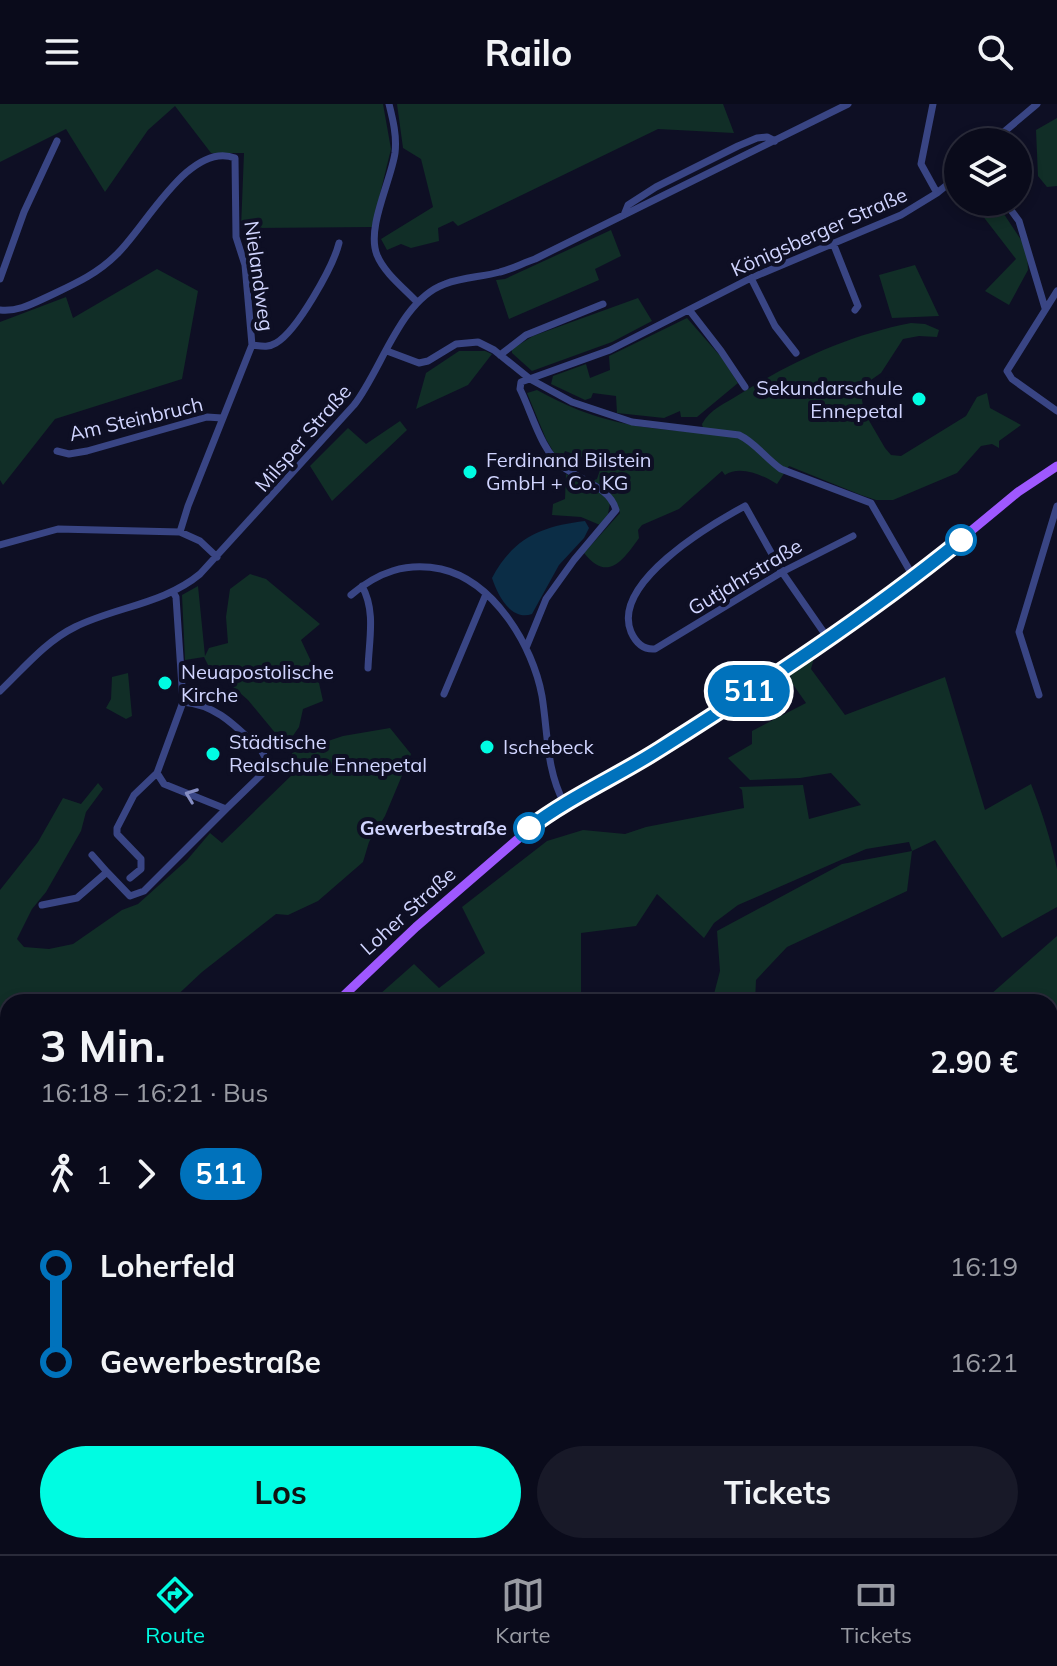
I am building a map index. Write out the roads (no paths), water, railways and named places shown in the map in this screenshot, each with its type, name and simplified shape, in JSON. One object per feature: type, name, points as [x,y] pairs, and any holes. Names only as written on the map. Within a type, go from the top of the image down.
[{"type":"main road","name":"Loher Straße","points":[[345,994],[506,847],[564,803],[650,755],[914,578],[1018,492],[1057,466]]},
{"type":"street","points":[[389,104],[395,131],[395,152],[376,229],[375,247],[381,263],[417,302]]},
{"type":"street","name":"Milsper Straße","points":[[0,691],[64,633],[173,592],[194,579],[354,405],[417,302],[430,291],[446,283],[502,272],[624,215],[628,205],[656,187],[738,146],[757,138],[767,137],[775,141],[848,104]]},
{"type":"street","points":[[933,104],[921,164],[937,193]]},
{"type":"street","points":[[1009,128],[1037,104]]},
{"type":"street","points":[[0,279],[24,212],[57,141]]},
{"type":"street","name":"Nielandweg","points":[[0,310],[23,308],[90,276],[119,253],[181,176],[205,160],[233,156],[236,162],[236,237],[245,265],[252,345],[180,532]]},
{"type":"street","name":"Königsberger Straße","points":[[530,379],[610,350],[751,278],[901,215],[944,187]]},
{"type":"street","points":[[1015,216],[1045,308]]},
{"type":"street","points":[[252,345],[269,346],[294,327],[336,257],[339,243]]},
{"type":"street","points":[[833,243],[858,306],[855,310]]},
{"type":"street","points":[[751,278],[775,326],[796,353]]},
{"type":"street","points":[[1057,291],[1007,371],[1012,379],[1057,411]]},
{"type":"street","points":[[500,355],[526,335],[603,304]]},
{"type":"street","points":[[690,311],[745,387]]},
{"type":"street","points":[[387,351],[419,363],[456,344],[472,341],[486,346],[530,379],[572,402],[632,422],[739,435],[781,469],[866,499],[878,510],[914,578]]},
{"type":"street","points":[[526,648],[546,599],[616,510],[609,496],[560,465],[545,443],[520,389],[521,382],[530,379]]},
{"type":"street","name":"Am Steinbruch","points":[[57,451],[69,454],[87,451],[207,417],[222,418]]},
{"type":"street","name":"Gutjahrstraße","points":[[782,572],[745,506],[708,527],[649,576],[632,598],[630,628],[643,647],[655,649],[782,572],[853,536]]},
{"type":"street","points":[[1039,695],[1019,632],[1057,506]]},
{"type":"street","points":[[0,545],[58,529],[180,532],[200,541],[217,557]]},
{"type":"street","points":[[351,595],[392,570],[419,566],[466,578],[486,594],[526,648],[541,693],[552,777],[564,803]]},
{"type":"street","points":[[782,572],[827,637]]},
{"type":"street","points":[[362,586],[370,599],[368,668]]},
{"type":"street","points":[[130,878],[141,869],[141,859],[117,834],[117,828],[134,795],[157,773],[183,702],[176,597],[173,592]]},
{"type":"street","points":[[444,694],[486,594]]},
{"type":"street","points":[[92,855],[130,896],[144,891],[262,774],[265,757],[261,750],[221,714],[208,707],[183,702]]},
{"type":"street","points":[[157,773],[164,784],[226,809]]},
{"type":"street","points":[[42,905],[77,898],[107,872]]},
{"type":"water","points":[[585,521],[589,528],[584,538],[559,565],[532,614],[518,614],[506,605],[492,578],[509,553],[530,536],[555,526]]},
{"type":"place","name":"Sekundarschule Ennepetal","points":[[919,399]]},
{"type":"place","name":"Ferdinand Bilstein GmbH + Co. KG","points":[[470,472]]},
{"type":"place","name":"Neuapostolische Kirche","points":[[165,683]]},
{"type":"place","name":"Ischebeck","points":[[487,747]]},
{"type":"place","name":"Städtische Realschule Ennepetal","points":[[213,754]]},
{"type":"place","name":"Gewerbestraße","points":[[529,828]]}]
